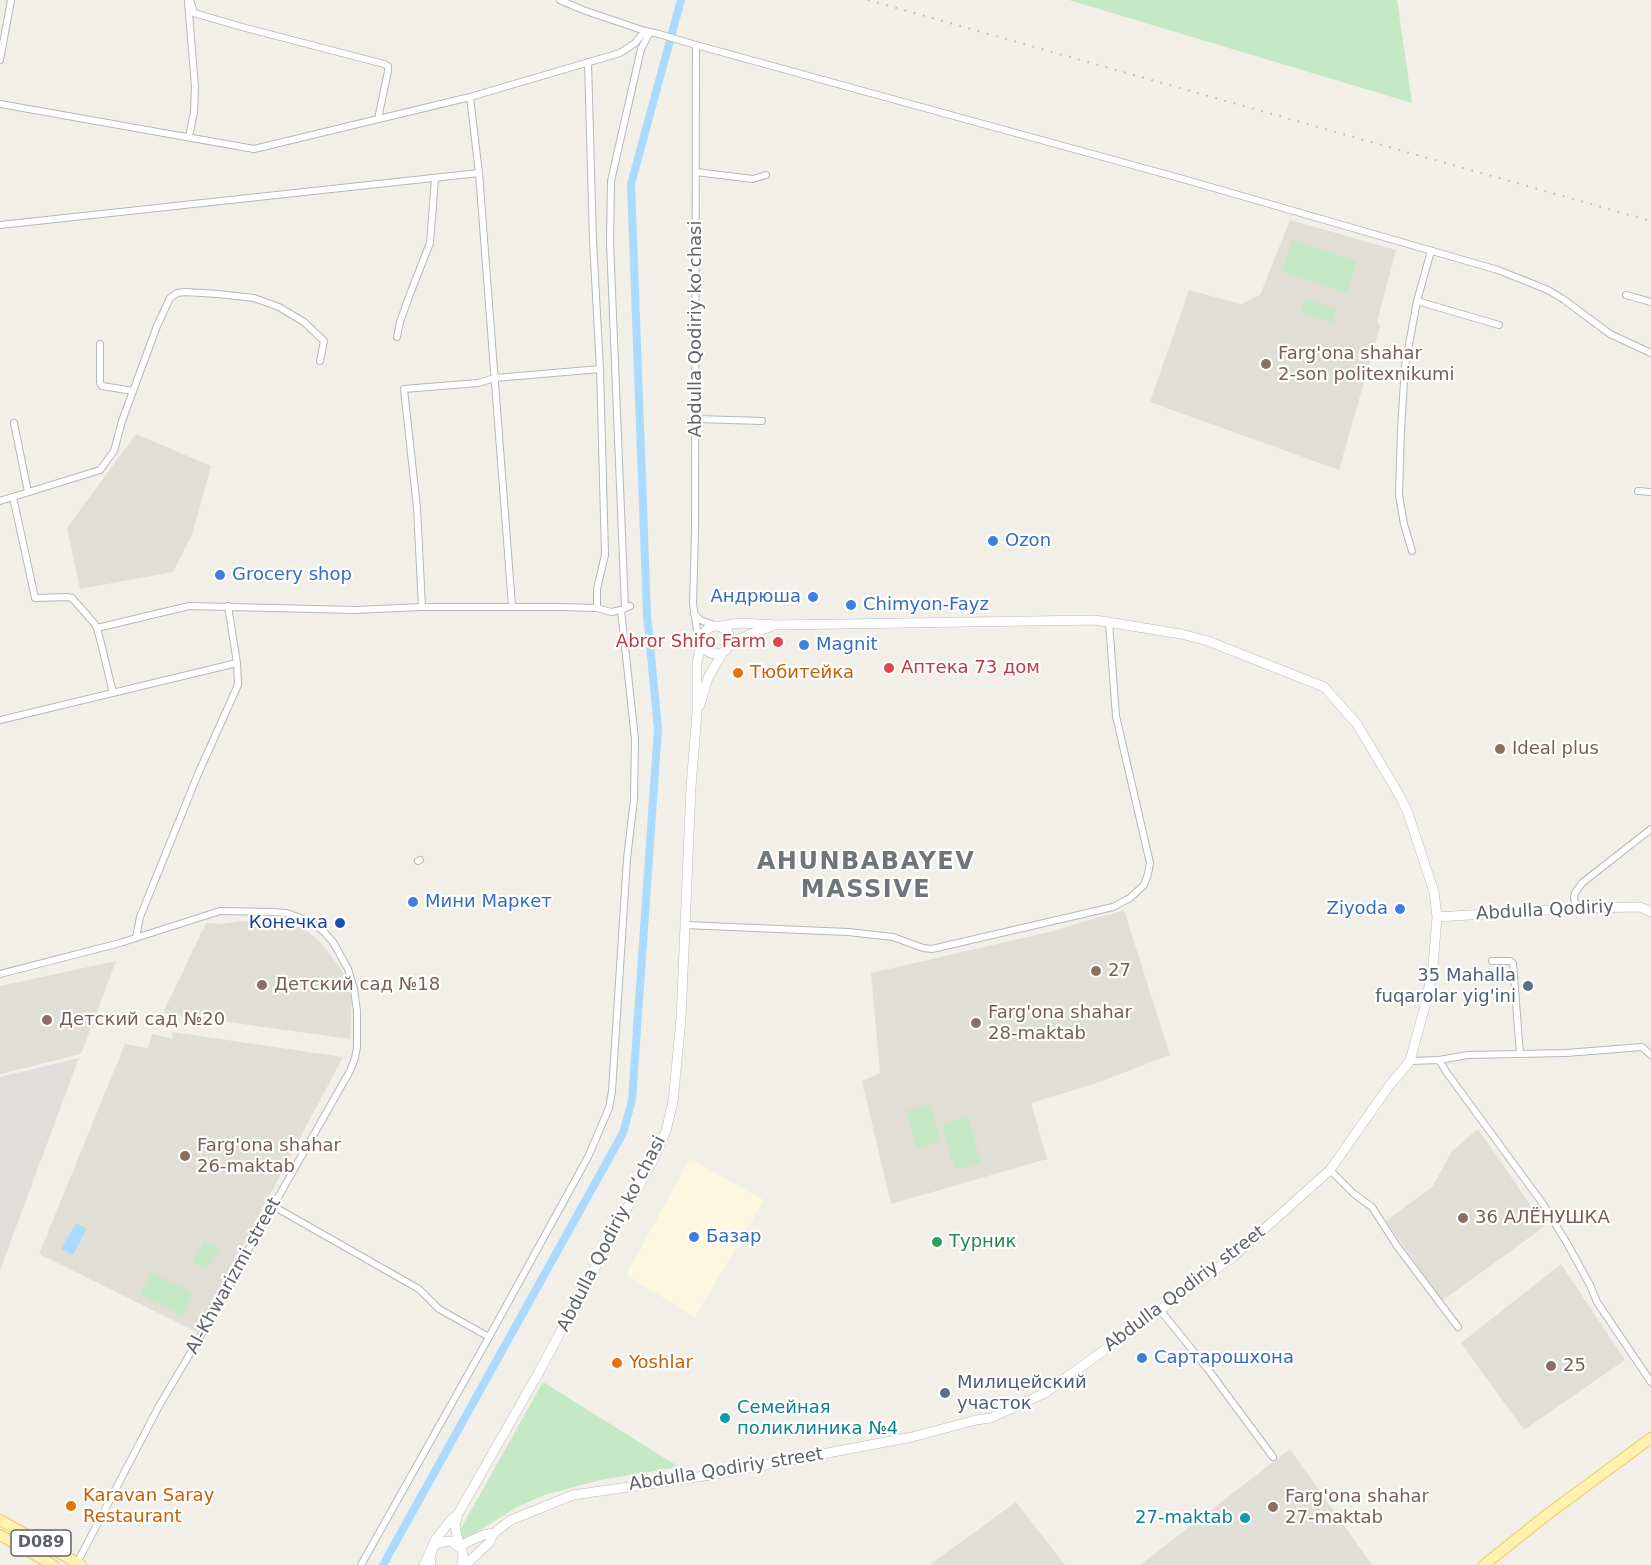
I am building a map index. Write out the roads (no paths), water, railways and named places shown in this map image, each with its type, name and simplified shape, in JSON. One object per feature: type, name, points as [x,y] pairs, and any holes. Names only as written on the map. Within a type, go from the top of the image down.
[{"type":"main road","points":[[1484,1565],[1544,1517],[1651,1438]]},
{"type":"main road","name":"D089","points":[[0,1520],[79,1564]]},
{"type":"main road","name":"D089","points":[[0,1535],[53,1565]]},
{"type":"street","points":[[0,60],[11,0]]},
{"type":"street","points":[[189,0],[194,13],[388,66],[378,119]]},
{"type":"street","points":[[189,0],[195,87],[194,112],[189,137]]},
{"type":"street","points":[[560,0],[647,32],[1183,179],[1498,270],[1548,290],[1610,334],[1651,353]]},
{"type":"street","points":[[0,104],[254,149],[470,97],[620,53],[647,32]]},
{"type":"street","points":[[361,1565],[588,1157],[609,1108],[627,859],[634,799],[635,739],[626,608],[610,242],[611,181],[641,49],[647,32]]},
{"type":"street","name":"Abdulla Qodiriy koʻchasi","points":[[424,1565],[436,1539],[450,1520],[458,1514],[539,1372],[654,1158],[666,1131],[673,1102],[678,1053],[691,787],[697,712],[697,662],[702,640],[693,612],[696,419],[696,45]]},
{"type":"street","points":[[588,62],[605,555],[597,589],[597,608]]},
{"type":"street","points":[[470,97],[479,173],[512,606]]},
{"type":"street","points":[[696,172],[753,179],[766,174]]},
{"type":"street","points":[[0,225],[479,173]]},
{"type":"street","points":[[397,337],[400,322],[430,243],[435,179]]},
{"type":"street","points":[[1412,551],[1399,495],[1405,366],[1431,251]]},
{"type":"street","points":[[0,501],[100,470],[114,452],[122,421],[157,326],[170,298],[177,293],[254,298],[279,307],[304,322],[324,341],[320,361]]},
{"type":"street","points":[[1626,295],[1651,302]]},
{"type":"street","points":[[1418,301],[1499,325]]},
{"type":"street","points":[[100,344],[100,383],[102,386],[133,391]]},
{"type":"street","points":[[422,607],[417,508],[404,389],[600,369]]},
{"type":"street","points":[[696,419],[762,421]]},
{"type":"street","points":[[14,423],[28,492]]},
{"type":"street","points":[[1638,492],[1651,492]]},
{"type":"street","points":[[13,497],[35,598],[72,598],[97,628],[113,693]]},
{"type":"street","points":[[97,628],[189,606],[356,609],[512,606],[597,608],[611,612],[626,608]]},
{"type":"street","points":[[136,938],[140,917],[198,774],[238,685],[228,606]]},
{"type":"street","points":[[693,612],[700,620],[729,632],[730,642],[777,625]]},
{"type":"street","name":"Abdulla Qodiriy street","points":[[494,1533],[511,1520],[573,1495],[711,1475],[876,1444],[991,1418],[1054,1387],[1234,1256],[1330,1170],[1389,1086],[1410,1061],[1433,966],[1437,917],[1434,892],[1408,813],[1357,724],[1324,687],[1208,641],[1181,634],[1095,620],[777,625]]},
{"type":"street","points":[[685,925],[848,932],[893,937],[932,949],[1113,907],[1130,898],[1144,885],[1150,863],[1116,716],[1109,622]]},
{"type":"street","points":[[723,652],[714,654],[706,650],[702,640],[706,630],[739,623],[777,625]]},
{"type":"street","name":"Abdulla Qodiriy koʻchasi","points":[[697,712],[708,678],[730,642]]},
{"type":"street","points":[[0,720],[237,663]]},
{"type":"street","points":[[1580,908],[1575,903],[1574,897],[1582,883],[1651,829]]},
{"type":"street","name":"Abdulla Qodiriy","points":[[1437,917],[1580,908],[1605,912],[1640,907],[1651,912]]},
{"type":"street","name":"Al-Khwarizmi street","points":[[0,974],[136,938],[220,911],[287,913],[313,923],[324,932],[348,969],[357,1011],[355,1058],[350,1071],[223,1298],[159,1406],[79,1564]]},
{"type":"street","points":[[1492,961],[1513,963],[1520,1054]]},
{"type":"street","points":[[1410,1061],[1439,1060],[1467,1055],[1608,1051],[1642,1047],[1651,1055]]},
{"type":"street","points":[[1439,1060],[1543,1204],[1590,1284],[1597,1302],[1651,1382]]},
{"type":"street","points":[[1330,1170],[1354,1194],[1372,1207],[1397,1246],[1458,1328]]},
{"type":"street","points":[[273,1206],[418,1289],[439,1309],[489,1337]]},
{"type":"street","points":[[1160,1310],[1207,1368],[1273,1457]]},
{"type":"street","points":[[458,1514],[455,1526],[463,1556],[463,1565]]},
{"type":"street","points":[[459,1546],[483,1535],[494,1533]]},
{"type":"street","points":[[463,1565],[489,1543],[494,1533]]},
{"type":"street","points":[[431,1565],[433,1547],[443,1541],[459,1546]]},
{"type":"water","points":[[76,1223],[87,1229],[73,1255],[61,1249]]},
{"type":"waterway","points":[[383,1565],[623,1133],[632,1100],[658,729],[647,614],[631,184],[681,0]]},
{"type":"railway","points":[[868,0],[1651,221]]},
{"type":"place","name":"Farg'ona shahar 2-son politexnikumi","points":[[1266,364]]},
{"type":"place","name":"Ozon","points":[[993,541]]},
{"type":"place","name":"Grocery shop","points":[[220,575]]},
{"type":"place","name":"Андрюша","points":[[813,597]]},
{"type":"place","name":"Chimyon-Fayz","points":[[851,605]]},
{"type":"place","name":"Abror Shifo Farm","points":[[778,642]]},
{"type":"place","name":"Magnit","points":[[804,645]]},
{"type":"place","name":"Аптека 73 дом","points":[[889,668]]},
{"type":"place","name":"Тюбитейка","points":[[738,673]]},
{"type":"place","name":"Ideal plus","points":[[1500,749]]},
{"type":"place","name":"Мини Маркет","points":[[413,902]]},
{"type":"place","name":"Ziyoda","points":[[1400,909]]},
{"type":"place","name":"Конечка","points":[[340,923]]},
{"type":"place","name":"27","points":[[1096,971]]},
{"type":"place","name":"Детский сад №18","points":[[262,985]]},
{"type":"place","name":"35 Mahalla fuqarolar yig'ini","points":[[1528,986]]},
{"type":"place","name":"Детский сад №20","points":[[47,1020]]},
{"type":"place","name":"Farg'ona shahar 28-maktab","points":[[976,1023]]},
{"type":"place","name":"Farg'ona shahar 26-maktab","points":[[185,1156]]},
{"type":"place","name":"36 АЛЁНУШКА","points":[[1463,1218]]},
{"type":"place","name":"Базар","points":[[694,1237]]},
{"type":"place","name":"Турник","points":[[937,1242]]},
{"type":"place","name":"Сартарошхона","points":[[1142,1358]]},
{"type":"place","name":"Yoshlar","points":[[617,1363]]},
{"type":"place","name":"25","points":[[1551,1366]]},
{"type":"place","name":"Милицейский участок","points":[[945,1393]]},
{"type":"place","name":"Семейная поликлиника №4","points":[[725,1418]]},
{"type":"place","name":"Karavan Saray Restaurant","points":[[71,1506]]},
{"type":"place","name":"Farg'ona shahar 27-maktab","points":[[1273,1507]]},
{"type":"place","name":"27-maktab","points":[[1245,1518]]},
{"type":"district","name":"AHUNBABAYEV MASSIVE","points":[[866,877]]}]
